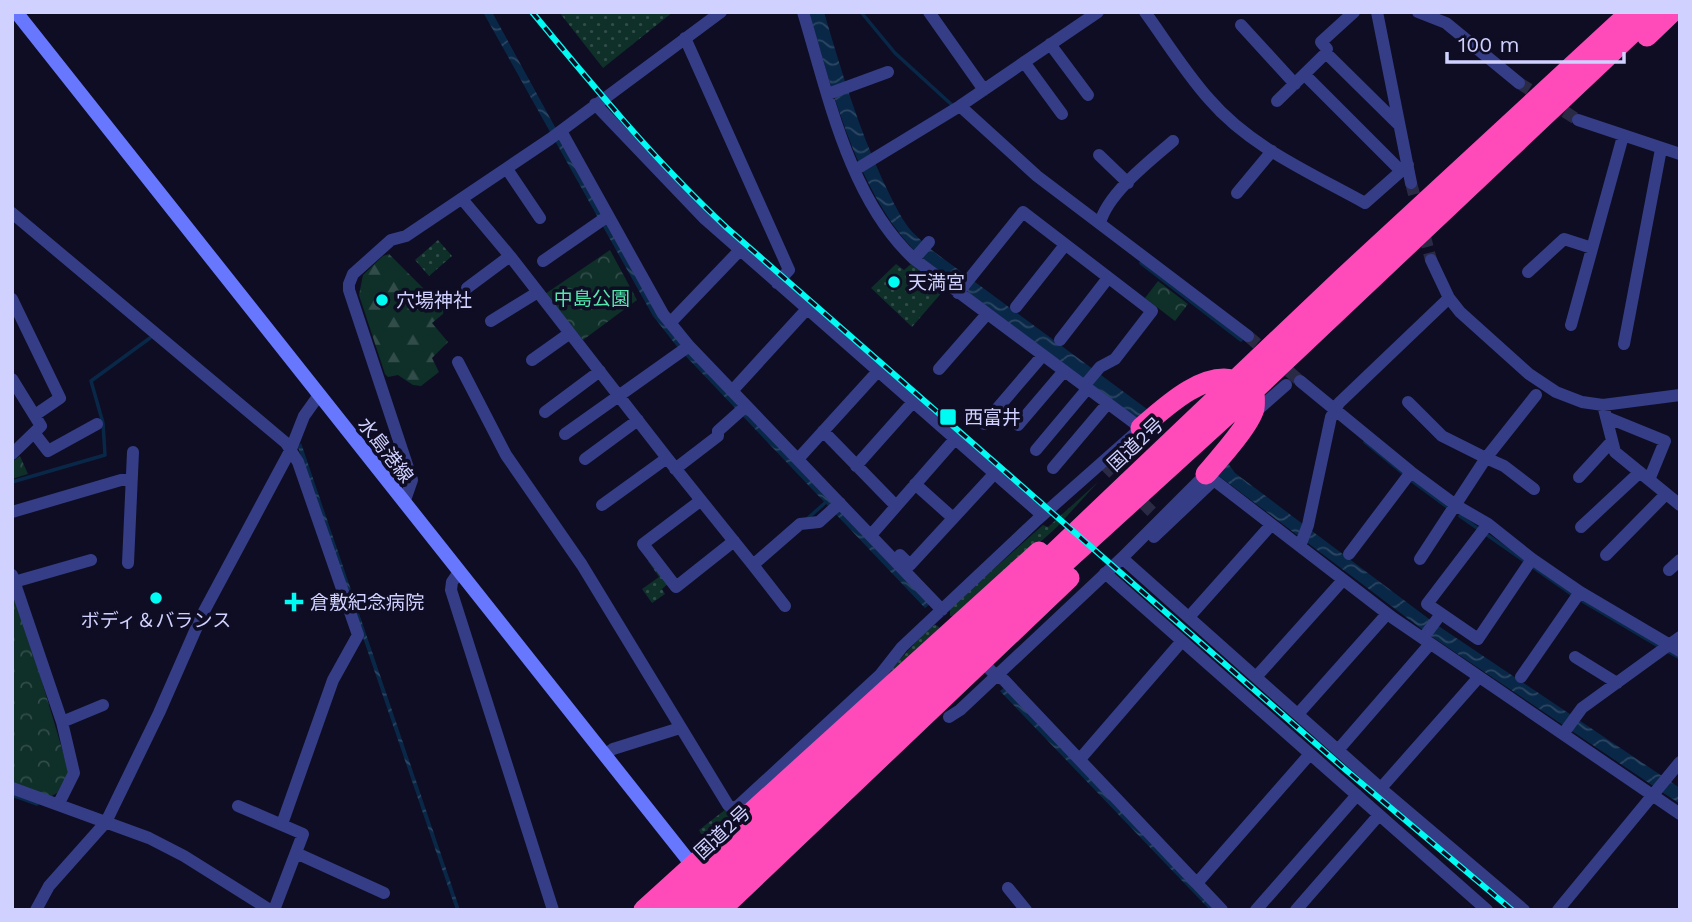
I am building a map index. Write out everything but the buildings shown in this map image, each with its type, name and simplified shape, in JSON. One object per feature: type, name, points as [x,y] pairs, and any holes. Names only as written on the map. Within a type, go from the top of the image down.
[{"type":"highway","points":[[1342,279],[1439,171],[1610,12]]},
{"type":"highway","name":"国道2号","points":[[696,910],[902,719],[1132,477],[1245,386],[1414,238],[1610,43],[1631,12]]},
{"type":"highway","name":"国道2号","points":[[672,910],[1038,578],[1216,425],[1245,386],[1342,279],[1610,43],[1654,12]]},
{"type":"highway","points":[[1414,238],[1444,224],[1672,12]]},
{"type":"highway","points":[[1141,428],[1173,402],[1205,383],[1221,378],[1245,386],[1254,408],[1210,477]]},
{"type":"highway","points":[[724,908],[1153,495],[1216,425]]},
{"type":"highway","points":[[644,910],[1091,504],[1132,477]]},
{"type":"main road","name":"水島港線","points":[[16,12],[724,908]]},
{"type":"street","points":[[404,503],[412,480],[349,284],[353,274],[391,240],[406,236],[507,169],[721,12]]},
{"type":"street","points":[[457,362],[506,455],[582,565],[728,805],[735,807],[880,675],[902,647],[1042,515],[1141,428],[987,314],[916,257],[886,228],[838,129],[830,94],[803,12]]},
{"type":"street","points":[[929,12],[985,90]]},
{"type":"street","points":[[858,169],[985,90],[1098,12]]},
{"type":"street","points":[[1145,12],[1209,100],[1272,151],[1365,203],[1404,168]]},
{"type":"street","points":[[1327,48],[1321,42],[1354,12]]},
{"type":"street","points":[[1377,12],[1400,126],[1404,168],[1411,183]]},
{"type":"street","points":[[1418,12],[1447,17],[1519,83]]},
{"type":"street","points":[[1241,25],[1404,168]]},
{"type":"street","points":[[685,38],[789,270],[777,283]]},
{"type":"street","points":[[1050,44],[1088,94]]},
{"type":"street","points":[[1277,101],[1326,54],[1400,126]]},
{"type":"street","points":[[1024,62],[1062,114]]},
{"type":"street","points":[[830,94],[888,72]]},
{"type":"street","points":[[595,104],[670,185],[740,250],[1042,515]]},
{"type":"street","points":[[960,106],[1037,176],[1248,336]]},
{"type":"street","points":[[1578,120],[1680,154]]},
{"type":"street","points":[[556,134],[604,219],[685,350],[732,391],[743,409],[798,459],[835,507],[873,532],[910,565],[994,474]]},
{"type":"street","points":[[1571,325],[1623,136]]},
{"type":"street","points":[[1100,223],[1104,211],[1128,183],[1173,141]]},
{"type":"street","points":[[1624,344],[1661,149]]},
{"type":"street","points":[[1237,193],[1272,151]]},
{"type":"street","points":[[1099,155],[1128,183]]},
{"type":"street","points":[[507,169],[540,218]]},
{"type":"street","points":[[462,199],[510,256],[785,606]]},
{"type":"street","points":[[960,291],[1023,212],[1152,311],[1115,359],[1097,371],[1036,450]]},
{"type":"street","points":[[12,213],[291,449],[298,462],[358,635],[333,680],[282,824]]},
{"type":"street","points":[[543,261],[604,219]]},
{"type":"street","points":[[1528,272],[1564,239],[1592,248]]},
{"type":"street","points":[[916,257],[928,243]]},
{"type":"street","points":[[1016,307],[1065,245]]},
{"type":"street","points":[[670,323],[740,250]]},
{"type":"street","points":[[467,288],[510,256]]},
{"type":"street","points":[[1431,260],[1449,298],[1460,312],[1528,374],[1556,392],[1605,411],[1665,441],[1644,476],[1581,527]]},
{"type":"street","points":[[1060,340],[1108,278]]},
{"type":"street","points":[[491,321],[538,292]]},
{"type":"street","points":[[1301,544],[1333,413],[1449,298]]},
{"type":"street","points":[[12,299],[60,398],[35,415]]},
{"type":"street","points":[[732,391],[807,309]]},
{"type":"street","points":[[939,369],[987,314]]},
{"type":"street","points":[[532,360],[570,332]]},
{"type":"street","points":[[565,434],[685,350]]},
{"type":"street","points":[[985,424],[1043,355]]},
{"type":"street","points":[[545,412],[600,371]]},
{"type":"street","points":[[798,459],[878,371]]},
{"type":"street","points":[[1018,425],[1065,371]]},
{"type":"street","points":[[12,379],[41,426],[12,454]]},
{"type":"street","points":[[1300,381],[1333,413],[1408,476],[1457,506],[1530,564],[1577,596],[1672,648]]},
{"type":"street","points":[[1250,417],[1286,385]]},
{"type":"street","points":[[36,910],[49,886],[106,822],[159,713],[202,615],[291,449],[304,416],[319,395]]},
{"type":"street","points":[[1605,411],[1680,395]]},
{"type":"street","points":[[1420,559],[1486,458],[1536,396]]},
{"type":"street","points":[[856,466],[913,402]]},
{"type":"street","points":[[1408,402],[1442,436],[1504,466],[1534,489]]},
{"type":"street","points":[[1053,468],[1108,403]]},
{"type":"street","points":[[675,469],[718,436],[718,431],[743,409]]},
{"type":"street","points":[[1605,411],[1615,452],[1680,505]]},
{"type":"street","points":[[585,458],[638,420]]},
{"type":"street","points":[[34,434],[48,451],[97,424]]},
{"type":"street","points":[[823,431],[896,506]]},
{"type":"street","points":[[873,532],[955,439]]},
{"type":"street","points":[[1579,477],[1612,441]]},
{"type":"street","points":[[128,563],[133,452]]},
{"type":"street","points":[[602,505],[667,458]]},
{"type":"street","points":[[1349,554],[1408,476]]},
{"type":"street","points":[[949,717],[1122,558],[1150,531],[1157,518],[1210,477]]},
{"type":"street","points":[[1210,477],[1301,544],[1387,614],[1479,677],[1568,727],[1680,814]]},
{"type":"street","points":[[1154,537],[1210,477]]},
{"type":"street","points":[[12,512],[121,480],[131,480]]},
{"type":"street","points":[[915,484],[953,519]]},
{"type":"street","points":[[1605,555],[1666,494]]},
{"type":"street","points":[[700,501],[643,544],[676,587],[734,541]]},
{"type":"street","points":[[752,565],[800,524],[819,522],[835,507]]},
{"type":"street","points":[[1189,617],[1272,525]]},
{"type":"street","points":[[1484,530],[1427,604],[1438,618],[1478,639],[1530,564]]},
{"type":"street","points":[[873,532],[954,630]]},
{"type":"street","points":[[1122,558],[1381,788],[1524,910]]},
{"type":"street","points":[[1669,570],[1680,559]]},
{"type":"street","points":[[58,804],[74,773],[62,722],[13,578],[91,560]]},
{"type":"street","points":[[459,572],[452,582],[451,590],[553,910]]},
{"type":"street","points":[[1105,573],[1487,910]]},
{"type":"street","points":[[1256,677],[1343,580]]},
{"type":"street","points":[[1521,677],[1577,596]]},
{"type":"street","points":[[1298,714],[1387,614]]},
{"type":"street","points":[[1338,750],[1426,639],[1438,618]]},
{"type":"street","points":[[1568,727],[1581,708],[1656,655],[1672,648],[1680,636]]},
{"type":"street","points":[[1080,759],[1182,641]]},
{"type":"street","points":[[1575,657],[1617,682]]},
{"type":"street","points":[[981,660],[996,676],[1004,680],[1222,910]]},
{"type":"street","points":[[1381,788],[1479,677]]},
{"type":"street","points":[[62,722],[103,705]]},
{"type":"street","points":[[604,755],[613,749],[680,728]]},
{"type":"street","points":[[1197,883],[1310,754]]},
{"type":"street","points":[[1558,910],[1680,762]]},
{"type":"street","points":[[12,788],[149,838],[184,856],[272,910],[303,834],[238,806]]},
{"type":"street","points":[[1256,910],[1357,795]]},
{"type":"street","points":[[1296,910],[1379,815]]},
{"type":"street","points":[[296,853],[384,893]]},
{"type":"street","points":[[1009,888],[1026,910]]},
{"type":"green space","points":[[559,12],[673,12],[603,68]]},
{"type":"green space","points":[[438,240],[452,256],[429,276],[415,260]]},
{"type":"green space","name":"中島公園","points":[[610,250],[637,300],[583,340],[545,294]]},
{"type":"green space","points":[[389,254],[444,309],[443,314],[432,323],[448,342],[432,358],[439,372],[421,386],[413,385],[398,375],[388,377],[385,374],[359,295],[363,275],[383,256]]},
{"type":"green space","points":[[896,264],[904,270],[911,264],[944,290],[912,327],[871,288]]},
{"type":"green space","points":[[1158,281],[1188,304],[1175,321],[1145,298]]},
{"type":"green space","points":[[20,456],[28,474],[12,479],[12,462]]},
{"type":"green space","points":[[1098,482],[1057,527],[957,617],[950,616],[950,608],[1043,525],[1048,527]]},
{"type":"green space","points":[[652,559],[669,583],[662,589],[665,594],[652,603],[642,589],[659,577],[648,561]]},
{"type":"green space","points":[[13,594],[17,598],[69,772],[57,793],[50,797],[12,783]]},
{"type":"green space","points":[[936,625],[939,627],[938,634],[876,696],[732,824],[714,834],[701,834],[699,830],[726,809],[731,820],[786,773]]},
{"type":"water","points":[[483,12],[492,12],[657,313],[931,603],[925,608],[679,349],[653,316]]},
{"type":"water","points":[[809,12],[824,12],[866,140],[894,203],[912,232],[933,251],[1151,412],[1137,418],[922,258],[900,233],[881,206],[851,143]]},
{"type":"water","points":[[301,443],[460,910],[456,910],[298,447]]},
{"type":"water","points":[[1225,459],[1235,473],[1437,625],[1680,788],[1680,804],[1431,636],[1215,473]]},
{"type":"water","points":[[1005,687],[1216,910],[1210,910],[1000,691]]},
{"type":"waterway","points":[[861,12],[895,53],[952,105]]},
{"type":"waterway","points":[[1141,263],[1241,340]]},
{"type":"waterway","points":[[12,482],[105,455],[103,423],[91,381],[150,338]]},
{"type":"waterway","points":[[1365,442],[1405,475]]},
{"type":"waterway","points":[[1411,480],[1446,506]]},
{"type":"waterway","points":[[807,519],[826,502]]},
{"type":"waterway","points":[[1460,516],[1573,595]]},
{"type":"waterway","points":[[1579,599],[1660,647]]},
{"type":"waterway","points":[[1667,651],[1680,658]]},
{"type":"waterway","points":[[12,795],[37,804]]},
{"type":"tunnel","points":[[1519,83],[1578,120]]},
{"type":"tunnel","points":[[1411,183],[1431,260]]},
{"type":"tunnel","points":[[1248,336],[1300,381]]},
{"type":"tunnel","points":[[1105,465],[1156,516]]},
{"type":"railway","points":[[532,12],[650,150],[727,228],[1347,771],[1512,910]]},
{"type":"place","name":"天満宮","points":[[894,282]]},
{"type":"place","name":"穴場神社","points":[[382,300]]},
{"type":"place","name":"西富井","points":[[948,417]]},
{"type":"place","name":"ボディ＆バランス","points":[[156,598]]},
{"type":"place","name":"倉敷紀念病院","points":[[294,602]]}]
